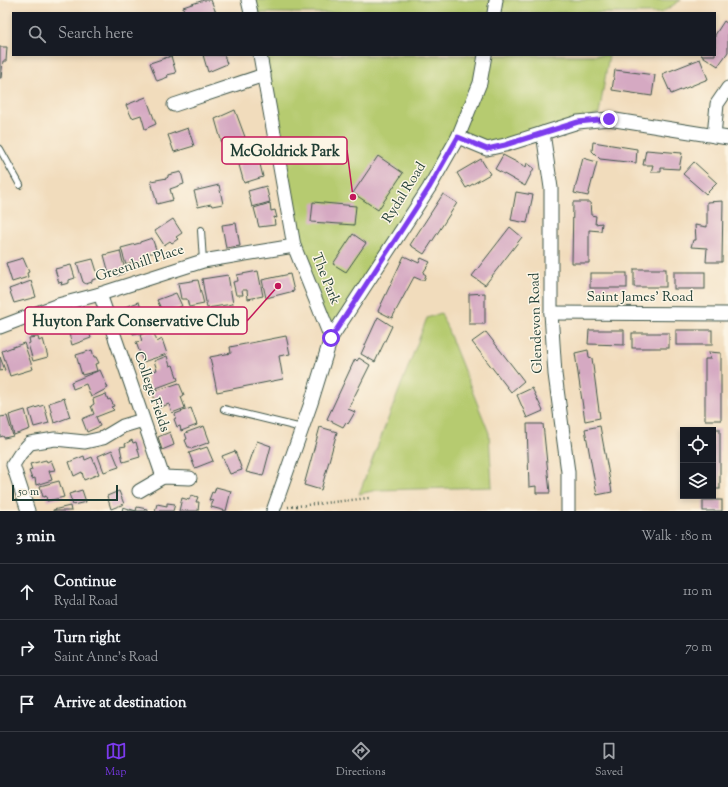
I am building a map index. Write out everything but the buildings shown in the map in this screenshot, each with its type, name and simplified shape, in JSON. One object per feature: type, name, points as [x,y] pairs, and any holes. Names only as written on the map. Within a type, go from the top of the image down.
[{"type":"street","points":[[248,0],[250,12]]},
{"type":"street","points":[[494,12],[496,0]]},
{"type":"street","name":"The Park","points":[[260,56],[294,246],[331,338]]},
{"type":"street","name":"Rydal Road","points":[[331,338],[429,188],[458,137],[480,83],[485,56]]},
{"type":"street","points":[[174,105],[264,75]]},
{"type":"street","points":[[714,136],[717,104],[728,88]]},
{"type":"street","points":[[458,137],[487,149],[543,134],[578,122],[609,119],[728,138]]},
{"type":"street","name":"Glendevon Road","points":[[543,134],[551,188],[551,313],[555,374],[568,472],[568,511]]},
{"type":"street","name":"Greenhill Place","points":[[0,327],[58,305],[100,294],[203,261],[294,246]]},
{"type":"street","name":"College Fields","points":[[100,294],[163,477]]},
{"type":"street","name":"Saint James' Road","points":[[551,313],[728,314]]},
{"type":"street","points":[[273,510],[302,428],[331,338]]},
{"type":"street","points":[[28,511],[13,465],[30,443],[55,439],[85,442],[103,438],[123,426],[144,420]]},
{"type":"street","points":[[139,491],[163,477],[190,478]]},
{"type":"lane","points":[[0,149],[20,185]]},
{"type":"lane","points":[[201,230],[203,261]]},
{"type":"lane","points":[[224,409],[258,416],[302,428]]},
{"type":"path","points":[[273,510],[368,498]]},
{"type":"green space","points":[[248,0],[681,0],[663,12],[251,12]]},
{"type":"green space","points":[[260,56],[609,56],[599,114],[487,149],[458,137],[331,338],[294,246]]},
{"type":"green space","points":[[441,313],[489,433],[492,487],[377,490],[359,494],[427,318]]},
{"type":"place","name":"McGoldrick Park","points":[[353,197]]},
{"type":"place","name":"Huyton Park Conservative Club","points":[[278,286]]},
{"type":"route","points":[[331,338],[429,188],[458,137],[487,149],[505,145],[578,122],[609,119]]}]
